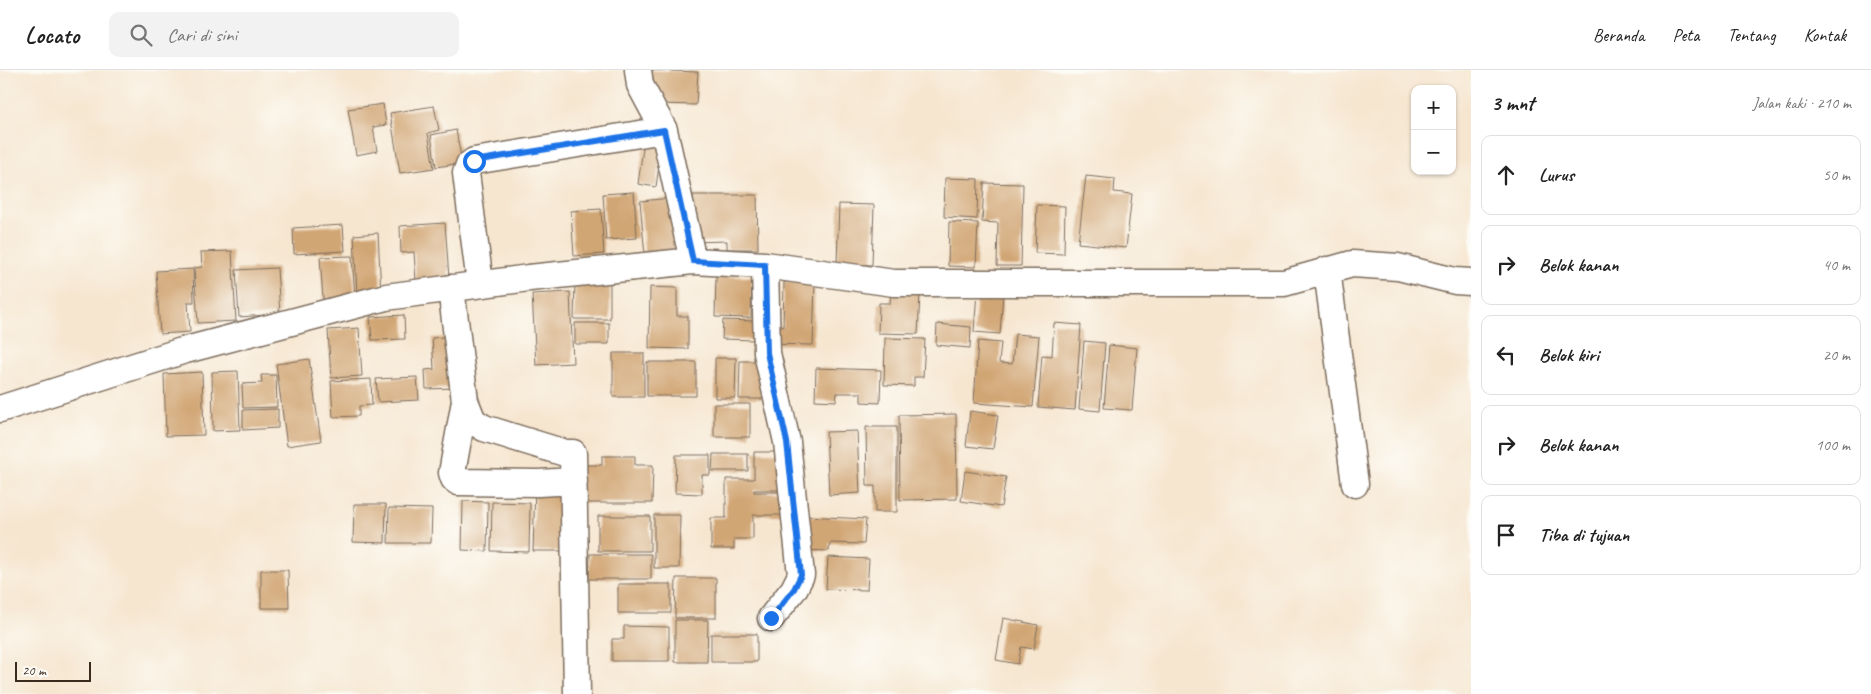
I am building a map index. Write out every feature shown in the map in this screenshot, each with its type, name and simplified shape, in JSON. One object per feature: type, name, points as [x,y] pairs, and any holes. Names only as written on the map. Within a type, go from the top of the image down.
[{"type":"street","points":[[638,70],[640,85],[664,130],[693,261]]},
{"type":"street","points":[[480,284],[466,173],[474,161],[664,130]]},
{"type":"street","points":[[0,409],[201,346],[386,296],[693,261],[765,265],[894,283],[1284,283],[1352,264],[1398,268],[1455,281],[1471,282]]},
{"type":"street","points":[[765,265],[767,353],[787,442],[801,575],[794,589],[771,618]]},
{"type":"street","points":[[1328,270],[1355,484]]},
{"type":"street","points":[[451,288],[465,401],[473,421],[484,428],[565,453],[574,453],[577,694]]},
{"type":"street","points":[[465,401],[452,474],[458,482],[538,483],[574,481]]},
{"type":"building","points":[[647,70],[698,72],[696,105],[660,104],[660,93],[646,92]]},
{"type":"building","points":[[383,104],[386,125],[373,127],[377,151],[356,155],[348,109]]},
{"type":"building","points":[[434,106],[439,130],[428,133],[434,168],[400,173],[390,113]]},
{"type":"building","points":[[456,130],[462,163],[436,167],[431,135]]},
{"type":"building","points":[[644,141],[662,144],[656,187],[638,184]]},
{"type":"building","points":[[1086,176],[1115,179],[1114,192],[1132,194],[1126,248],[1078,243]]},
{"type":"building","points":[[945,178],[978,179],[977,219],[944,217]]},
{"type":"building","points":[[984,183],[1023,184],[1021,266],[997,266],[998,223],[982,222]]},
{"type":"building","points":[[634,192],[637,238],[606,240],[603,194]]},
{"type":"building","points":[[693,195],[757,195],[758,249],[727,249],[727,241],[693,242]]},
{"type":"building","points":[[672,198],[677,254],[645,256],[640,201]]},
{"type":"building","points":[[839,204],[874,205],[872,265],[837,264]]},
{"type":"building","points":[[1037,205],[1065,206],[1064,254],[1035,253]]},
{"type":"building","points":[[601,209],[604,254],[574,256],[571,211]]},
{"type":"building","points":[[949,222],[978,223],[976,267],[948,266]]},
{"type":"building","points":[[445,223],[449,278],[416,281],[414,252],[401,253],[400,226]]},
{"type":"building","points":[[343,225],[345,251],[294,254],[293,228]]},
{"type":"building","points":[[378,233],[381,293],[357,295],[354,235]]},
{"type":"building","points":[[232,251],[236,321],[198,323],[194,268],[202,267],[201,252]]},
{"type":"building","points":[[352,256],[355,297],[323,299],[320,257]]},
{"type":"building","points":[[277,268],[280,314],[239,317],[236,270]]},
{"type":"building","points":[[193,269],[194,302],[188,302],[190,332],[160,334],[156,271]]},
{"type":"building","points":[[716,276],[752,277],[751,318],[715,317]]},
{"type":"building","points":[[575,281],[610,282],[610,319],[574,319]]},
{"type":"building","points":[[784,282],[815,283],[813,345],[768,344],[768,327],[783,327]]},
{"type":"building","points":[[650,287],[677,288],[677,316],[688,316],[688,349],[649,348]]},
{"type":"building","points":[[570,292],[573,363],[536,365],[532,294]]},
{"type":"building","points":[[891,292],[920,293],[918,334],[878,333],[879,303],[890,303]]},
{"type":"building","points":[[977,292],[1003,294],[1000,334],[974,332]]},
{"type":"building","points":[[404,315],[405,339],[372,340],[370,317]]},
{"type":"building","points":[[723,320],[756,321],[756,340],[722,339]]},
{"type":"building","points":[[575,323],[609,323],[609,344],[575,344]]},
{"type":"building","points":[[1054,323],[1081,325],[1075,410],[1038,407],[1042,355],[1052,356]]},
{"type":"building","points":[[937,324],[971,327],[970,348],[936,345]]},
{"type":"building","points":[[359,328],[362,376],[331,378],[328,330]]},
{"type":"building","points":[[1015,334],[1039,336],[1033,407],[974,403],[978,341],[1001,343],[999,363],[1012,364]]},
{"type":"building","points":[[454,336],[457,388],[426,389],[425,370],[434,369],[432,338]]},
{"type":"building","points":[[885,338],[925,339],[923,377],[914,377],[914,386],[884,385]]},
{"type":"building","points":[[1084,341],[1105,343],[1100,411],[1079,409]]},
{"type":"building","points":[[1109,345],[1137,348],[1132,410],[1104,408]]},
{"type":"building","points":[[613,353],[644,353],[644,397],[613,397]]},
{"type":"building","points":[[715,358],[736,358],[735,398],[715,398]]},
{"type":"building","points":[[309,359],[321,441],[287,446],[276,364]]},
{"type":"building","points":[[740,361],[766,361],[766,399],[739,399]]},
{"type":"building","points":[[647,362],[696,362],[696,396],[647,396]]},
{"type":"building","points":[[816,368],[881,370],[880,403],[861,402],[861,393],[837,393],[836,401],[815,400]]},
{"type":"building","points":[[238,371],[240,430],[213,431],[212,372]]},
{"type":"building","points":[[202,372],[204,435],[166,436],[164,374]]},
{"type":"building","points":[[261,375],[276,375],[277,407],[243,408],[242,384],[262,383]]},
{"type":"building","points":[[417,377],[419,400],[378,402],[376,379]]},
{"type":"building","points":[[371,379],[372,405],[359,406],[359,416],[333,417],[331,381]]},
{"type":"building","points":[[714,404],[750,404],[750,437],[714,437]]},
{"type":"building","points":[[278,409],[278,428],[243,430],[243,410]]},
{"type":"building","points":[[970,411],[998,415],[993,449],[966,446]]},
{"type":"building","points":[[956,414],[957,499],[900,500],[899,415]]},
{"type":"building","points":[[866,427],[897,427],[897,512],[875,512],[875,486],[867,486]]},
{"type":"building","points":[[857,431],[860,493],[829,495],[826,432]]},
{"type":"building","points":[[754,452],[781,452],[781,490],[754,490],[754,492],[786,492],[786,515],[753,515],[753,539],[734,539],[734,549],[711,549],[711,518],[726,518],[726,479],[754,479]]},
{"type":"building","points":[[713,454],[748,454],[748,471],[712,471]]},
{"type":"building","points":[[676,455],[710,455],[710,475],[702,475],[702,494],[675,493]]},
{"type":"building","points":[[602,456],[635,456],[635,465],[653,465],[652,503],[576,503],[576,465],[602,465]]},
{"type":"building","points":[[965,471],[1006,477],[1001,507],[961,501]]},
{"type":"building","points":[[535,487],[567,487],[565,551],[533,551]]},
{"type":"building","points":[[463,501],[488,502],[487,551],[462,550]]},
{"type":"building","points":[[492,502],[530,503],[529,552],[491,551]]},
{"type":"building","points":[[354,504],[386,504],[385,543],[353,542]]},
{"type":"building","points":[[389,508],[432,509],[431,543],[388,543]]},
{"type":"building","points":[[654,515],[680,515],[679,568],[654,568]]},
{"type":"building","points":[[598,516],[650,516],[650,551],[598,551]]},
{"type":"building","points":[[805,516],[866,519],[864,544],[830,543],[829,551],[803,550]]},
{"type":"building","points":[[590,554],[651,554],[651,579],[589,579]]},
{"type":"building","points":[[828,557],[869,559],[867,590],[826,589]]},
{"type":"building","points":[[261,570],[288,570],[289,608],[261,608]]},
{"type":"building","points":[[676,578],[716,578],[716,618],[675,618]]},
{"type":"building","points":[[618,584],[671,584],[671,613],[618,613]]},
{"type":"building","points":[[1003,618],[1038,625],[1034,649],[1021,647],[1018,664],[996,660]]},
{"type":"building","points":[[675,620],[708,620],[707,662],[675,662]]},
{"type":"building","points":[[624,626],[669,627],[669,661],[612,661],[612,639],[624,639]]},
{"type":"building","points":[[711,634],[757,634],[757,662],[711,662]]},
{"type":"route","points":[[474,161],[664,130],[693,261],[765,265],[767,353],[787,442],[801,575],[794,589],[771,618]]}]
